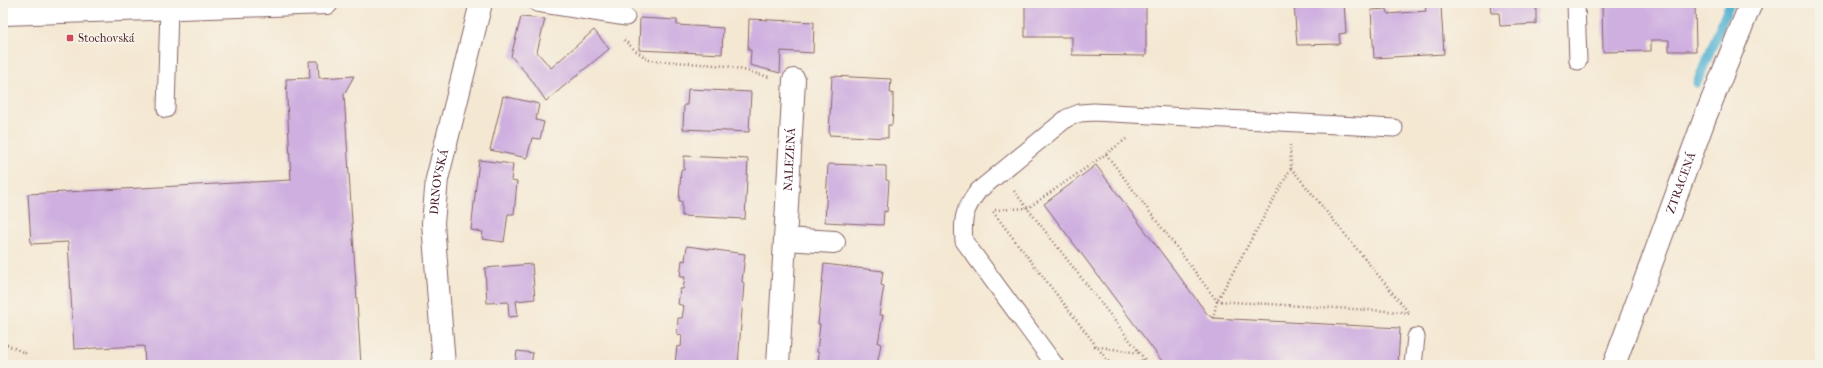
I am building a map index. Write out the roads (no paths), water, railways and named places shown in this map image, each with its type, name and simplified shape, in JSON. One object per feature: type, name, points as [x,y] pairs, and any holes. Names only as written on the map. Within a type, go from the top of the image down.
[{"type":"street","points":[[3,14],[327,3]]},
{"type":"street","name":"DRNOVSKÁ","points":[[444,365],[433,223],[434,202],[437,179],[481,3]]},
{"type":"street","name":"ZTRACENÁ","points":[[1614,365],[1704,120],[1751,3]]},
{"type":"street","name":"NALEZENÁ","points":[[778,365],[793,83]]},
{"type":"street","points":[[785,239],[834,242]]},
{"type":"lane","points":[[537,3],[626,17]]},
{"type":"lane","points":[[1576,3],[1578,61]]},
{"type":"lane","points":[[166,109],[169,9]]},
{"type":"lane","points":[[1055,365],[964,241],[962,222],[967,206],[978,191],[1067,118],[1080,113],[1094,112],[1394,128]]},
{"type":"lane","points":[[1413,365],[1416,337]]},
{"type":"waterway","points":[[1697,83],[1730,3]]},
{"type":"place","name":"Stochovská","points":[[70,38]]}]
